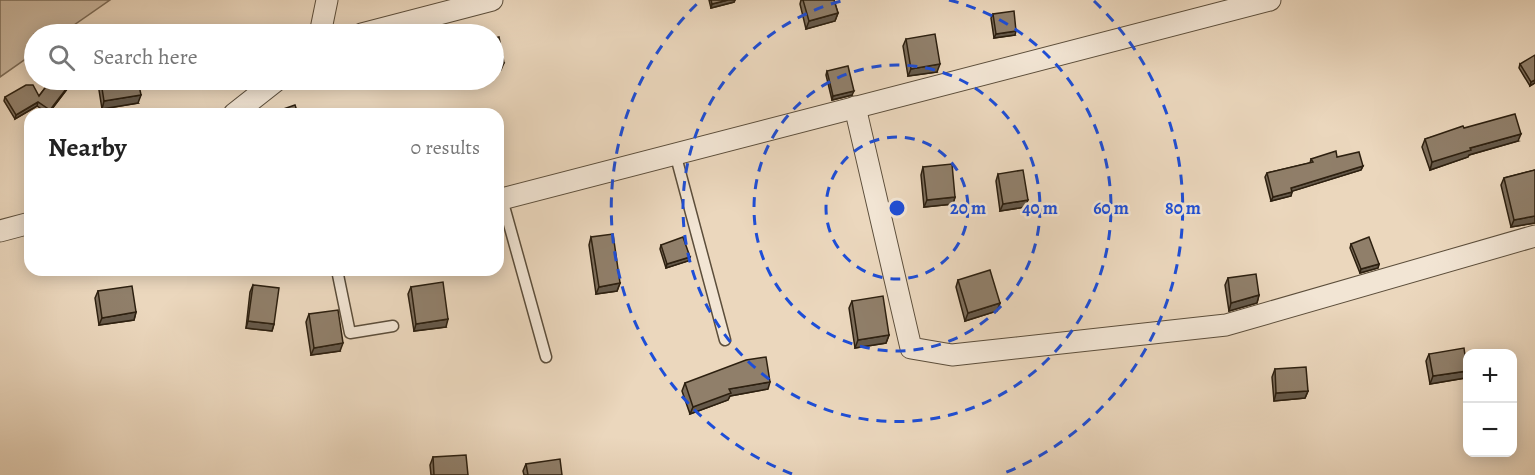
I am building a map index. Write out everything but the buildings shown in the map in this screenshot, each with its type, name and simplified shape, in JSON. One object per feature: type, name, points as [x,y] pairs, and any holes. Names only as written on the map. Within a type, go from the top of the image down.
[{"type":"street","points":[[322,24],[327,0]]},
{"type":"street","points":[[400,24],[492,0]]},
{"type":"street","points":[[504,199],[1270,0]]},
{"type":"street","points":[[242,108],[264,90]]},
{"type":"street","points":[[855,107],[911,348],[952,355],[1226,325],[1535,236]]},
{"type":"street","points":[[0,231],[24,225]]},
{"type":"lane","points":[[675,153],[725,340]]},
{"type":"lane","points":[[504,214],[546,357]]},
{"type":"lane","points":[[338,276],[350,333],[393,327]]},
{"type":"shaded area","points":[[0,0],[110,0],[75,24],[24,24],[24,60],[0,77]]}]
